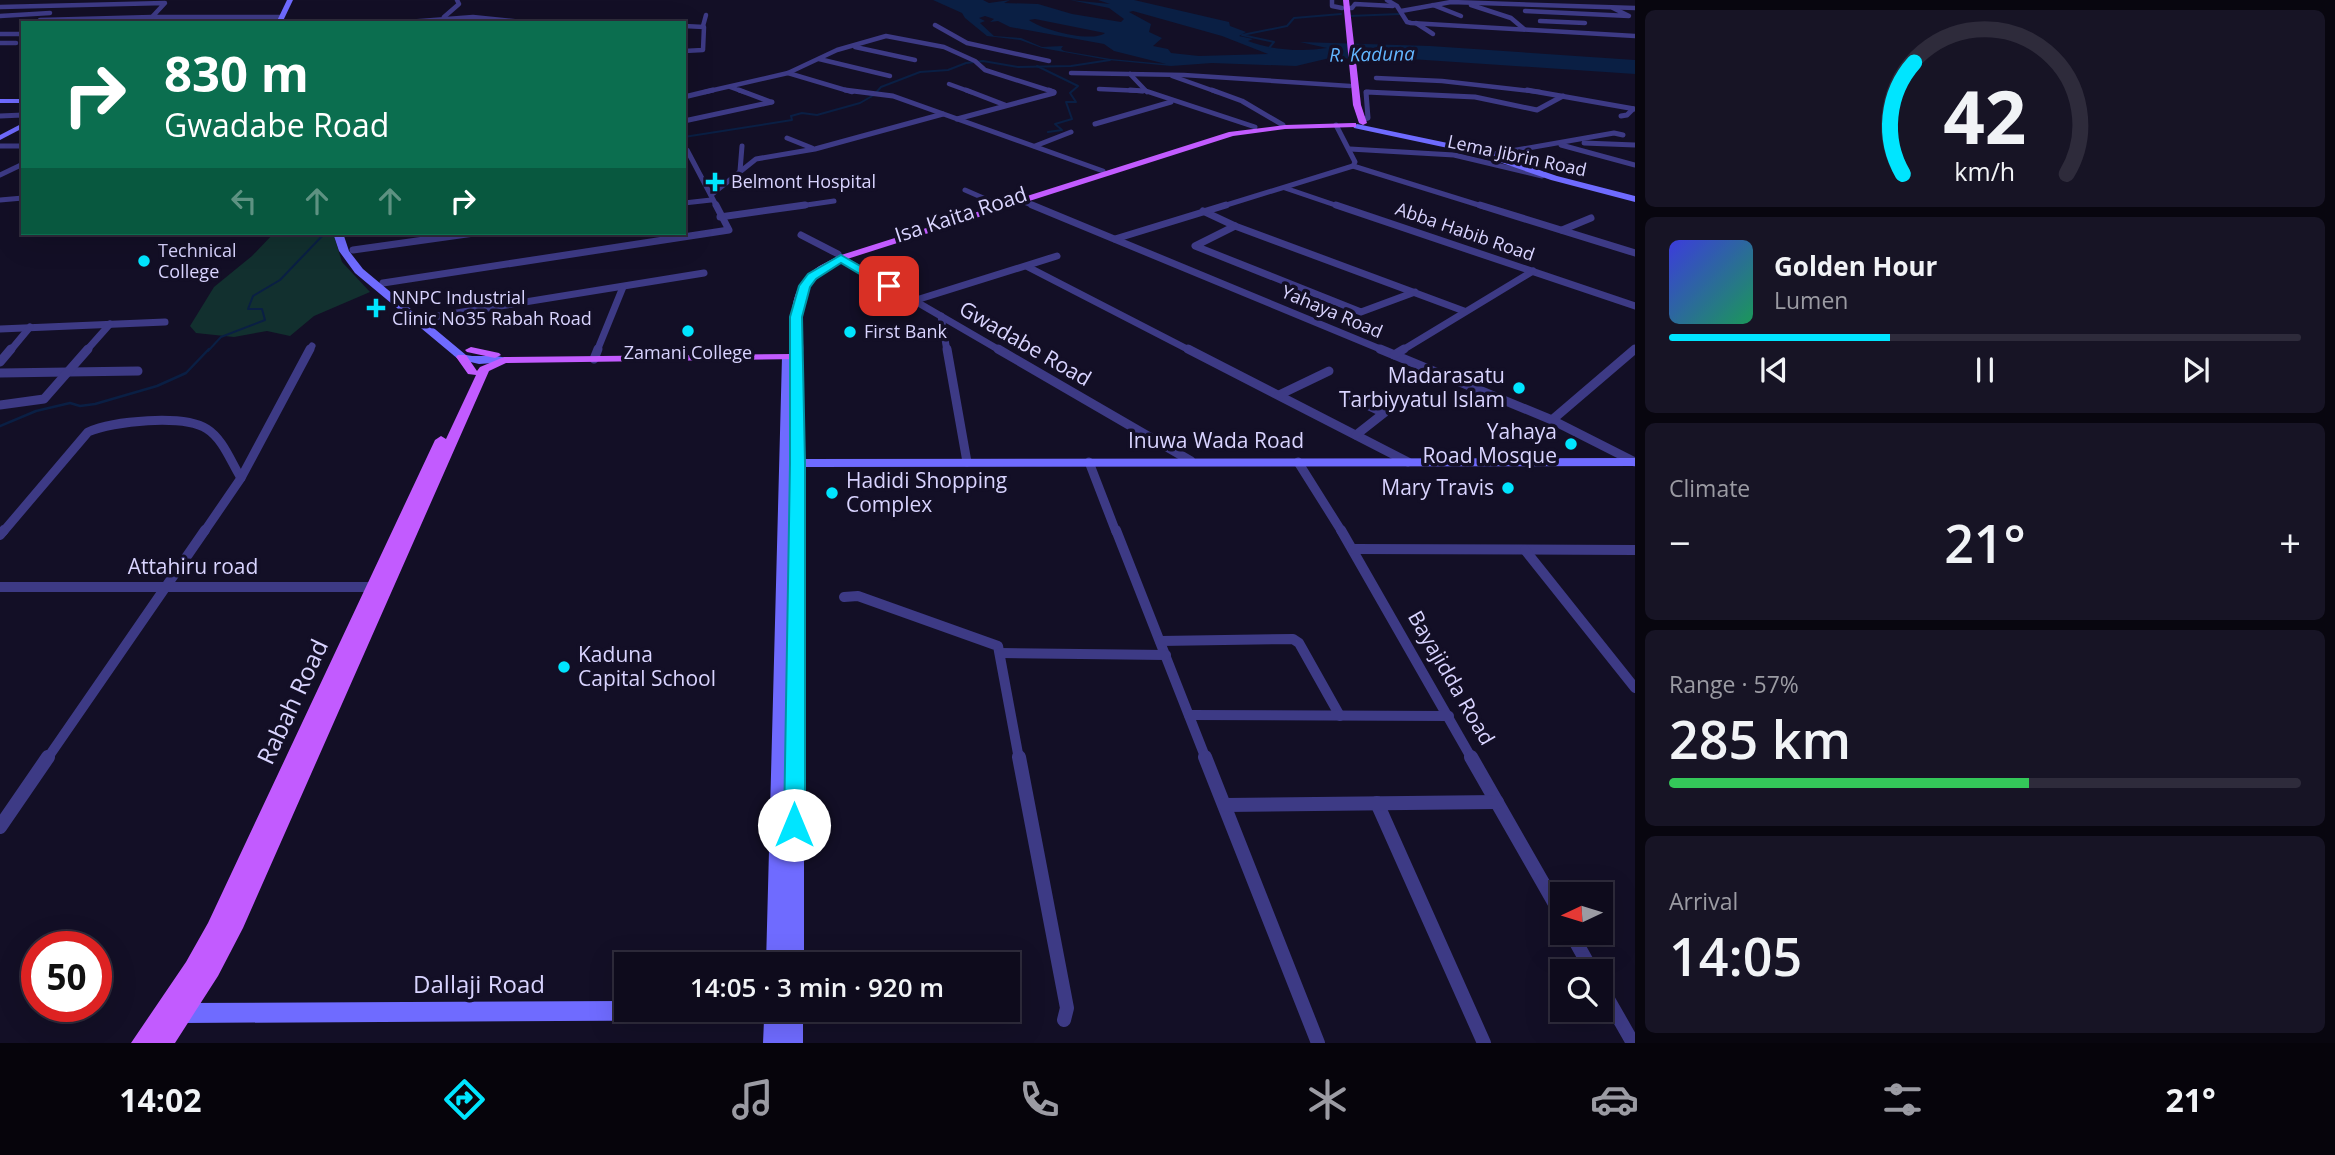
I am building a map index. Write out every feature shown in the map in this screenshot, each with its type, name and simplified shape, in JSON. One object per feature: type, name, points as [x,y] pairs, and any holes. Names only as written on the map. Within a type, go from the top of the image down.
[{"type":"main road","points":[[281,21],[291,2]]},
{"type":"main road","points":[[1343,4],[1356,123]]},
{"type":"main road","points":[[1352,75],[1350,86],[1356,123]]},
{"type":"main road","points":[[0,101],[21,101]]},
{"type":"main road","name":"Isa Kaita Road","points":[[776,952],[792,356],[796,317],[804,286],[812,276],[840,256],[997,204],[1209,140],[1258,129],[1356,123]]},
{"type":"main road","name":"Isa Kaita Road","points":[[840,256],[1103,171],[1255,127],[1356,123],[1488,155],[1503,163],[1583,186]]},
{"type":"main road","points":[[0,138],[21,127]]},
{"type":"main road","name":"Lema Jibrin Road","points":[[1583,186],[1635,199]]},
{"type":"main road","points":[[339,235],[344,251],[359,271],[466,353],[499,358],[792,356]]},
{"type":"main road","points":[[347,235],[353,250],[366,268],[461,345],[477,369],[488,366],[499,358]]},
{"type":"main road","points":[[766,355],[792,356]]},
{"type":"main road","name":"Isa Kaita Road","points":[[792,356],[798,463],[793,952]]},
{"type":"main road","name":"Rabah Road","points":[[162,1043],[211,969],[233,928],[477,369]]},
{"type":"main road","name":"Inuwa Wada Road","points":[[798,463],[1635,462]]},
{"type":"main road","name":"Rabah Road","points":[[142,1043],[193,969],[215,929],[380,587]]},
{"type":"main road","name":"Dallaji Road","points":[[183,1013],[614,1011]]},
{"type":"main road","points":[[774,1043],[775,1022]]},
{"type":"main road","points":[[792,1022],[792,1043]]},
{"type":"street","points":[[444,18],[459,4],[457,0]]},
{"type":"street","points":[[1332,0],[1332,6],[1343,4],[1352,8],[1355,4],[1399,9],[1447,1],[1564,2],[1635,8]]},
{"type":"street","points":[[1387,0],[1399,9],[1407,22],[1635,36]]},
{"type":"street","points":[[1420,0],[1461,16]]},
{"type":"street","points":[[1620,1],[1623,6]]},
{"type":"street","points":[[1463,2],[1511,18],[1524,29]]},
{"type":"street","points":[[1504,2],[1525,11],[1554,31]]},
{"type":"street","points":[[1564,2],[1594,33]]},
{"type":"street","points":[[0,7],[165,3],[149,21]]},
{"type":"street","points":[[1525,11],[1629,16],[1607,6]]},
{"type":"street","points":[[0,16],[159,9]]},
{"type":"street","points":[[686,51],[703,50],[706,15]]},
{"type":"street","points":[[0,23],[8,16]]},
{"type":"street","points":[[50,21],[152,17],[178,20],[281,21]]},
{"type":"street","points":[[414,21],[444,18],[498,18],[519,21]]},
{"type":"street","points":[[1540,21],[1585,23]]},
{"type":"street","points":[[0,23],[21,22]]},
{"type":"street","points":[[1416,23],[1433,34]]},
{"type":"street","points":[[935,25],[964,42],[1049,61]]},
{"type":"street","points":[[686,26],[703,26]]},
{"type":"street","points":[[0,34],[21,36]]},
{"type":"street","points":[[686,97],[788,73],[851,46],[886,36],[944,47],[977,62],[987,71],[1054,92],[957,119]]},
{"type":"street","points":[[0,43],[14,45],[21,38]]},
{"type":"street","points":[[944,47],[964,42]]},
{"type":"street","points":[[851,46],[915,60]]},
{"type":"street","points":[[819,59],[890,76]]},
{"type":"street","points":[[788,73],[850,92],[893,96],[1103,171]]},
{"type":"street","points":[[1071,73],[1171,75],[1350,86]]},
{"type":"street","points":[[1130,74],[1143,91]]},
{"type":"street","points":[[1171,75],[1181,82],[1242,102],[1283,125]]},
{"type":"street","points":[[1377,78],[1475,83],[1634,109]]},
{"type":"street","points":[[949,84],[1006,105]]},
{"type":"street","points":[[686,121],[772,102],[730,88]]},
{"type":"street","points":[[1099,89],[1143,91],[1255,127]]},
{"type":"street","points":[[1356,123],[1368,117],[1366,92],[1475,97],[1537,110],[1564,96]]},
{"type":"street","points":[[1095,124],[1172,102]]},
{"type":"street","points":[[1621,116],[1627,116],[1634,109]]},
{"type":"street","points":[[686,203],[711,197],[756,159],[815,149],[943,114]]},
{"type":"street","points":[[0,116],[21,115]]},
{"type":"street","points":[[1336,125],[1350,149],[1355,162],[1353,166]]},
{"type":"street","points":[[1035,146],[1071,132]]},
{"type":"street","points":[[1488,155],[1614,133],[1623,135]]},
{"type":"street","points":[[787,138],[815,149]]},
{"type":"street","points":[[1566,143],[1635,145]]},
{"type":"street","points":[[1558,144],[1635,165]]},
{"type":"street","points":[[0,146],[21,146]]},
{"type":"street","points":[[740,171],[741,146]]},
{"type":"street","points":[[383,283],[729,230],[686,149]]},
{"type":"street","name":"Lema Jibrin Road","points":[[1350,149],[1454,155],[1503,163]]},
{"type":"street","points":[[0,175],[21,165]]},
{"type":"street","points":[[1115,239],[1353,166],[1635,253]]},
{"type":"street","name":"Abba Habib Road","points":[[1285,188],[1635,306]]},
{"type":"street","points":[[965,190],[997,204]]},
{"type":"street","points":[[0,200],[21,198]]},
{"type":"street","name":"Yahaya Road","points":[[1018,199],[1552,420],[1635,462]]},
{"type":"street","points":[[720,217],[834,201]]},
{"type":"street","points":[[1202,211],[1235,226],[1464,311]]},
{"type":"street","points":[[1562,230],[1591,218]]},
{"type":"street","points":[[1235,226],[1195,246],[1361,312],[1415,292]]},
{"type":"street","name":"Gwadabe Road","points":[[801,234],[1191,461]]},
{"type":"street","points":[[353,250],[460,235]]},
{"type":"street","points":[[913,300],[1057,256]]},
{"type":"street","points":[[1028,267],[1409,461]]},
{"type":"street","points":[[1394,355],[1533,271]]},
{"type":"street","points":[[426,318],[704,273]]},
{"type":"street","points":[[595,356],[623,287]]},
{"type":"street","points":[[941,316],[967,462]]},
{"type":"street","points":[[0,328],[165,322]]},
{"type":"street","points":[[0,405],[41,401],[70,373],[110,324]]},
{"type":"street","points":[[0,362],[30,327]]},
{"type":"street","points":[[0,827],[241,478],[312,346]]},
{"type":"street","points":[[1594,387],[1635,350]]},
{"type":"street","points":[[1552,420],[1635,350]]},
{"type":"street","points":[[0,373],[138,371]]},
{"type":"street","points":[[1279,395],[1329,371]]},
{"type":"street","points":[[1352,398],[1384,413],[1356,435]]},
{"type":"street","points":[[0,535],[88,432],[102,425],[141,423],[203,426],[211,432],[241,478]]},
{"type":"street","points":[[1089,462],[1318,1043]]},
{"type":"street","name":"Bayajidda Road","points":[[1298,462],[1353,550],[1550,895]]},
{"type":"street","points":[[1353,550],[1635,550]]},
{"type":"street","points":[[1525,550],[1635,688]]},
{"type":"street","name":"Attahiru road","points":[[0,587],[380,587]]},
{"type":"street","points":[[844,597],[858,596],[998,646],[1067,1009],[1064,1020]]},
{"type":"street","points":[[1160,641],[1293,639],[1299,643],[1340,716]]},
{"type":"street","points":[[1000,653],[1166,654]]},
{"type":"street","points":[[1189,715],[1449,716]]},
{"type":"street","points":[[1225,805],[1497,802]]},
{"type":"street","points":[[1377,803],[1484,1043]]},
{"type":"street","points":[[1613,1008],[1633,1043]]},
{"type":"green space","points":[[272,235],[334,235],[342,262],[370,292],[314,316],[290,336],[267,331],[234,337],[196,333],[190,326],[214,287],[252,256]]},
{"type":"water","name":"R. Kaduna","points":[[933,0],[983,0],[989,3],[1010,0],[1004,3],[1038,4],[1072,14],[1121,22],[1124,19],[1109,8],[1070,0],[1110,4],[1098,0],[1134,0],[1229,22],[1230,26],[1246,32],[1239,36],[1253,39],[1248,41],[1277,48],[1327,48],[1300,42],[1430,46],[1635,60],[1635,74],[1366,56],[1350,59],[1334,57],[1296,66],[1212,63],[1171,66],[1108,60],[1042,48],[1020,40],[987,36],[962,13]],"holes":[[[1129,12],[1222,36],[1268,54],[1199,56],[1171,53],[1168,49],[1153,46],[1162,38],[1149,32],[1151,24]],[[985,16],[994,19],[990,22],[998,21],[1010,27],[1104,44],[1114,51],[1166,64],[1111,59],[1064,51],[1061,49],[1063,46],[1042,47],[1021,38],[994,36],[980,23],[985,21],[979,18]],[[1029,20],[1105,33],[1089,37],[1067,34],[1044,28]]]},
{"type":"waterway","points":[[1269,48],[1274,42],[1242,35],[1287,26],[1294,18],[1341,14]]},
{"type":"waterway","points":[[1349,16],[1400,14]]},
{"type":"waterway","points":[[1038,67],[1071,66],[1110,60]]},
{"type":"waterway","points":[[686,137],[792,120],[791,116],[802,113],[817,115],[860,103],[874,95],[881,87],[920,72],[948,70],[966,63],[983,61],[1018,67],[1038,67]]},
{"type":"waterway","points":[[1038,67],[1078,86],[1070,93],[1076,102],[1066,102],[1072,119],[1055,124],[1062,130],[1048,132]]},
{"type":"waterway","points":[[208,351],[221,337],[265,320],[262,309],[248,309],[253,296],[280,280],[323,235]]},
{"type":"waterway","points":[[0,426],[36,411],[70,403],[80,406],[95,404],[157,386],[186,373],[209,349]]},
{"type":"place","name":"Belmont Hospital","points":[[715,182]]},
{"type":"place","name":"Technical College","points":[[144,261]]},
{"type":"place","name":"NNPC Industrial Clinic No35 Rabah Road","points":[[376,308]]},
{"type":"place","name":"Zamani College","points":[[688,331]]},
{"type":"place","name":"First Bank","points":[[850,332]]},
{"type":"place","name":"Madarasatu Tarbiyyatul Islam","points":[[1519,388]]},
{"type":"place","name":"Yahaya Road Mosque","points":[[1571,444]]},
{"type":"place","name":"Mary Travis","points":[[1508,488]]},
{"type":"place","name":"Hadidi Shopping Complex","points":[[832,493]]},
{"type":"place","name":"Kaduna Capital School","points":[[564,667]]},
{"type":"route","points":[[794,825],[798,463],[796,317],[804,286],[812,276],[841,258],[889,286]]}]
